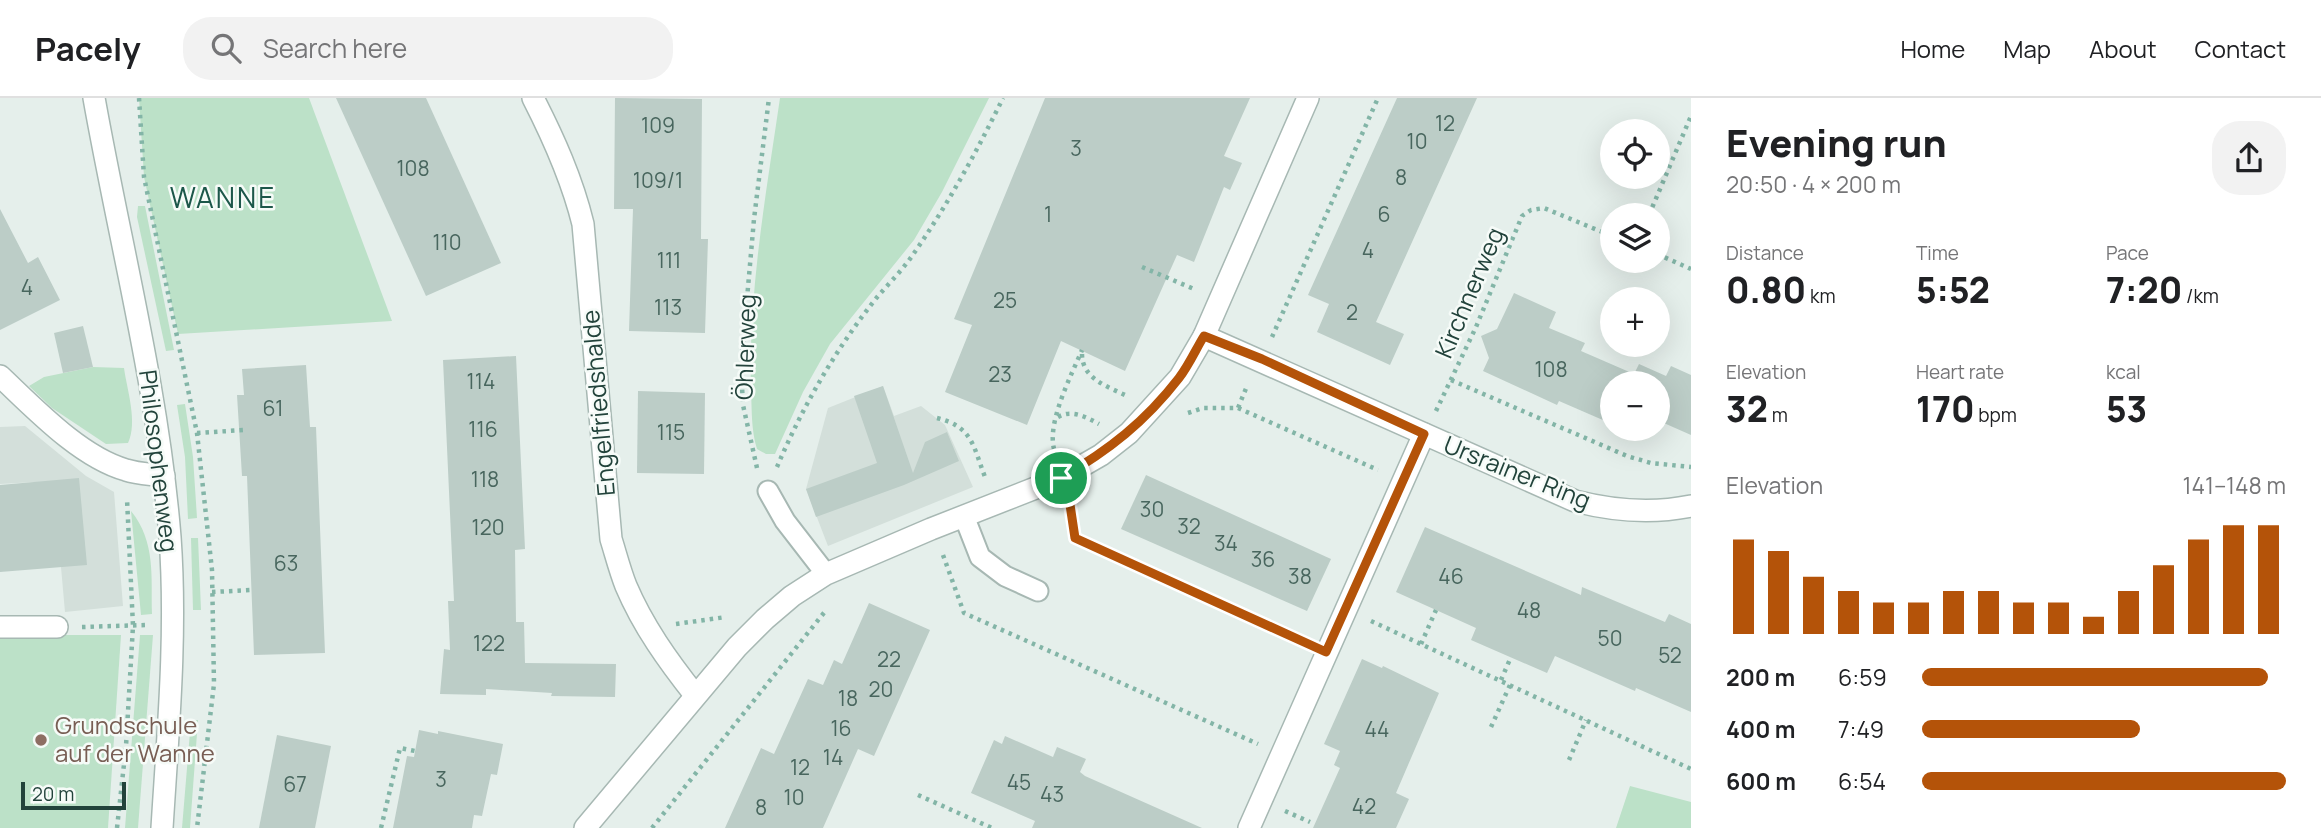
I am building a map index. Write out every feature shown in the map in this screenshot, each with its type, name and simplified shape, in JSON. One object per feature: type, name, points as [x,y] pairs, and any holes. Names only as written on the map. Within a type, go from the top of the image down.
[{"type":"street","name":"Philosophenweg","points":[[94,98],[157,419],[170,538],[172,623],[162,828]]},
{"type":"street","name":"Engelfriedshalde","points":[[533,98],[575,189],[583,224],[611,540],[625,585],[647,628],[666,660],[695,695]]},
{"type":"street","points":[[585,828],[695,695],[737,647],[775,610],[826,573],[1061,478],[1101,455],[1152,408],[1180,377],[1204,336],[1308,98]]},
{"type":"street","name":"Ursrainer Ring","points":[[1204,336],[1262,359],[1575,501],[1609,509],[1672,510],[1691,506]]},
{"type":"street","points":[[0,376],[71,438],[98,457],[125,470],[164,476]]},
{"type":"street","points":[[1250,828],[1424,434]]},
{"type":"street","points":[[0,627],[57,627]]},
{"type":"lane","points":[[768,491],[785,521],[826,573]]},
{"type":"lane","points":[[964,516],[980,557],[1005,576],[1038,591]]},
{"type":"path","name":"Öhlerweg","points":[[768,491],[757,468],[749,439],[743,405],[741,367],[750,259],[769,98]]},
{"type":"path","points":[[768,491],[811,395],[874,301],[909,260],[935,223],[978,149],[1003,98]]},
{"type":"path","points":[[1654,203],[1691,116]]},
{"type":"path","name":"Kirchnerweg","points":[[1424,434],[1451,380],[1522,216],[1531,210],[1544,208],[1600,231]]},
{"type":"path","points":[[1670,260],[1691,269]]},
{"type":"path","points":[[1142,267],[1221,300]]},
{"type":"path","points":[[1152,408],[1087,373],[1082,365],[1082,350],[1057,417],[1052,440],[1069,498],[1075,538],[1326,652]]},
{"type":"path","points":[[1451,380],[1627,456],[1651,464],[1691,467]]},
{"type":"path","points":[[1238,408],[1403,481]]},
{"type":"path","points":[[1057,417],[1064,413],[1075,413],[1097,422],[1121,439]]},
{"type":"path","points":[[937,418],[952,422],[968,434],[996,504]]},
{"type":"path","points":[[197,433],[244,430]]},
{"type":"path","points":[[117,828],[126,746],[133,626],[125,470]]},
{"type":"path","points":[[934,553],[941,550],[964,613],[1281,754]]},
{"type":"path","points":[[212,592],[251,590]]},
{"type":"path","points":[[652,828],[833,601]]},
{"type":"path","points":[[1346,609],[1691,769]]},
{"type":"path","points":[[647,628],[775,610]]},
{"type":"path","points":[[1421,644],[1436,610]]},
{"type":"path","points":[[57,627],[172,623]]},
{"type":"path","points":[[1501,680],[1511,657]]},
{"type":"path","points":[[1491,727],[1510,685]]},
{"type":"path","points":[[1569,760],[1586,720]]},
{"type":"path","points":[[381,828],[400,748],[415,751]]},
{"type":"path","points":[[918,795],[992,828]]},
{"type":"shaded area","points":[[883,386],[894,416],[921,406],[945,425],[973,487],[828,546],[806,489],[828,408]]},
{"type":"shaded area","points":[[25,426],[86,476],[114,492],[123,606],[65,612],[56,511],[35,482],[0,484],[0,427]]},
{"type":"green space","points":[[139,98],[309,98],[392,321],[178,334],[144,177]]},
{"type":"green space","points":[[780,98],[989,98],[942,192],[914,240],[830,344],[803,392],[775,454],[766,454],[757,449],[754,435],[752,317],[759,244]]},
{"type":"green space","points":[[138,206],[145,206],[174,350],[166,351],[137,217]]},
{"type":"green space","points":[[93,367],[124,368],[132,416],[128,443],[106,444],[52,408],[29,386],[44,377]]},
{"type":"green space","points":[[185,404],[193,457],[197,518],[188,519],[185,457],[177,405]]},
{"type":"green space","points":[[131,511],[145,535],[151,560],[152,614],[141,615]]},
{"type":"green space","points":[[191,538],[198,538],[201,610],[193,610]]},
{"type":"green space","name":"Grundschule auf der Wanne","points":[[0,635],[121,635],[108,828],[0,828]]},
{"type":"green space","points":[[140,635],[153,635],[138,828],[125,828]]},
{"type":"green space","points":[[191,720],[198,720],[190,828],[182,828]]},
{"type":"green space","points":[[1630,786],[1691,802],[1691,828],[1616,828]]},
{"type":"building","points":[[336,98],[426,98],[501,263],[426,296]]},
{"type":"building","points":[[615,98],[702,99],[701,239],[708,239],[705,333],[629,331],[633,209],[614,209]]},
{"type":"building","points":[[1045,98],[1250,98],[1224,156],[1242,163],[1230,190],[1224,187],[1194,262],[1177,255],[1125,371],[1061,341],[1027,425],[945,392],[972,325],[954,319]]},
{"type":"building","points":[[1397,98],[1477,98],[1376,322],[1404,334],[1390,365],[1317,332],[1329,304],[1308,295]]},
{"type":"building","points":[[0,209],[28,263],[38,257],[60,300],[0,330]]},
{"type":"building","points":[[1514,293],[1556,312],[1549,328],[1585,343],[1581,351],[1627,371],[1600,371],[1600,419],[1559,401],[1557,405],[1483,371],[1489,358],[1481,336],[1497,329]]},
{"type":"building","points":[[83,326],[93,367],[63,373],[54,333]]},
{"type":"building","points":[[516,356],[525,549],[515,550],[516,622],[524,622],[525,663],[616,664],[615,697],[551,696],[552,693],[486,689],[486,695],[440,694],[444,649],[450,650],[448,601],[454,601],[443,360]]},
{"type":"building","points":[[1639,364],[1655,371],[1636,371]]},
{"type":"building","points":[[306,365],[310,427],[316,427],[325,653],[254,655],[247,476],[242,476],[237,395],[244,395],[242,369]]},
{"type":"building","points":[[1671,366],[1691,375],[1691,435],[1670,426],[1668,371]]},
{"type":"building","points":[[883,386],[913,473],[925,442],[947,432],[959,461],[904,485],[816,517],[806,489],[877,463],[854,396]]},
{"type":"building","points":[[638,391],[705,393],[704,474],[637,473]]},
{"type":"building","points":[[1146,475],[1331,559],[1307,611],[1121,529]]},
{"type":"building","points":[[79,478],[87,565],[0,572],[0,485]]},
{"type":"building","points":[[1425,527],[1581,595],[1582,587],[1665,622],[1669,614],[1691,624],[1691,712],[1555,656],[1547,673],[1471,640],[1476,628],[1396,592]]},
{"type":"building","points":[[869,603],[930,630],[874,756],[858,749],[823,828],[725,828],[761,748],[774,754],[808,679],[823,685],[834,660],[842,664]]},
{"type":"building","points":[[1362,659],[1439,693],[1396,793],[1409,799],[1396,828],[1313,828],[1340,768],[1334,765],[1340,751],[1324,744]]},
{"type":"building","points":[[419,730],[438,734],[438,731],[503,744],[497,775],[491,774],[482,816],[474,815],[472,828],[393,828],[407,756],[414,757]]},
{"type":"building","points":[[277,735],[331,746],[315,828],[259,828]]},
{"type":"building","points":[[1005,736],[1053,757],[1057,747],[1086,759],[1080,772],[1085,776],[1202,828],[1032,828],[1035,821],[971,793],[994,740],[1002,744]]},
{"type":"place","name":"Grundschule auf der Wanne","points":[[41,740]]},
{"type":"district","name":"WANNE","points":[[223,198]]},
{"type":"route","points":[[1204,336],[1262,359],[1424,434],[1326,652],[1075,538],[1069,498],[1061,478],[1101,455],[1129,433],[1180,377],[1204,336]]}]
